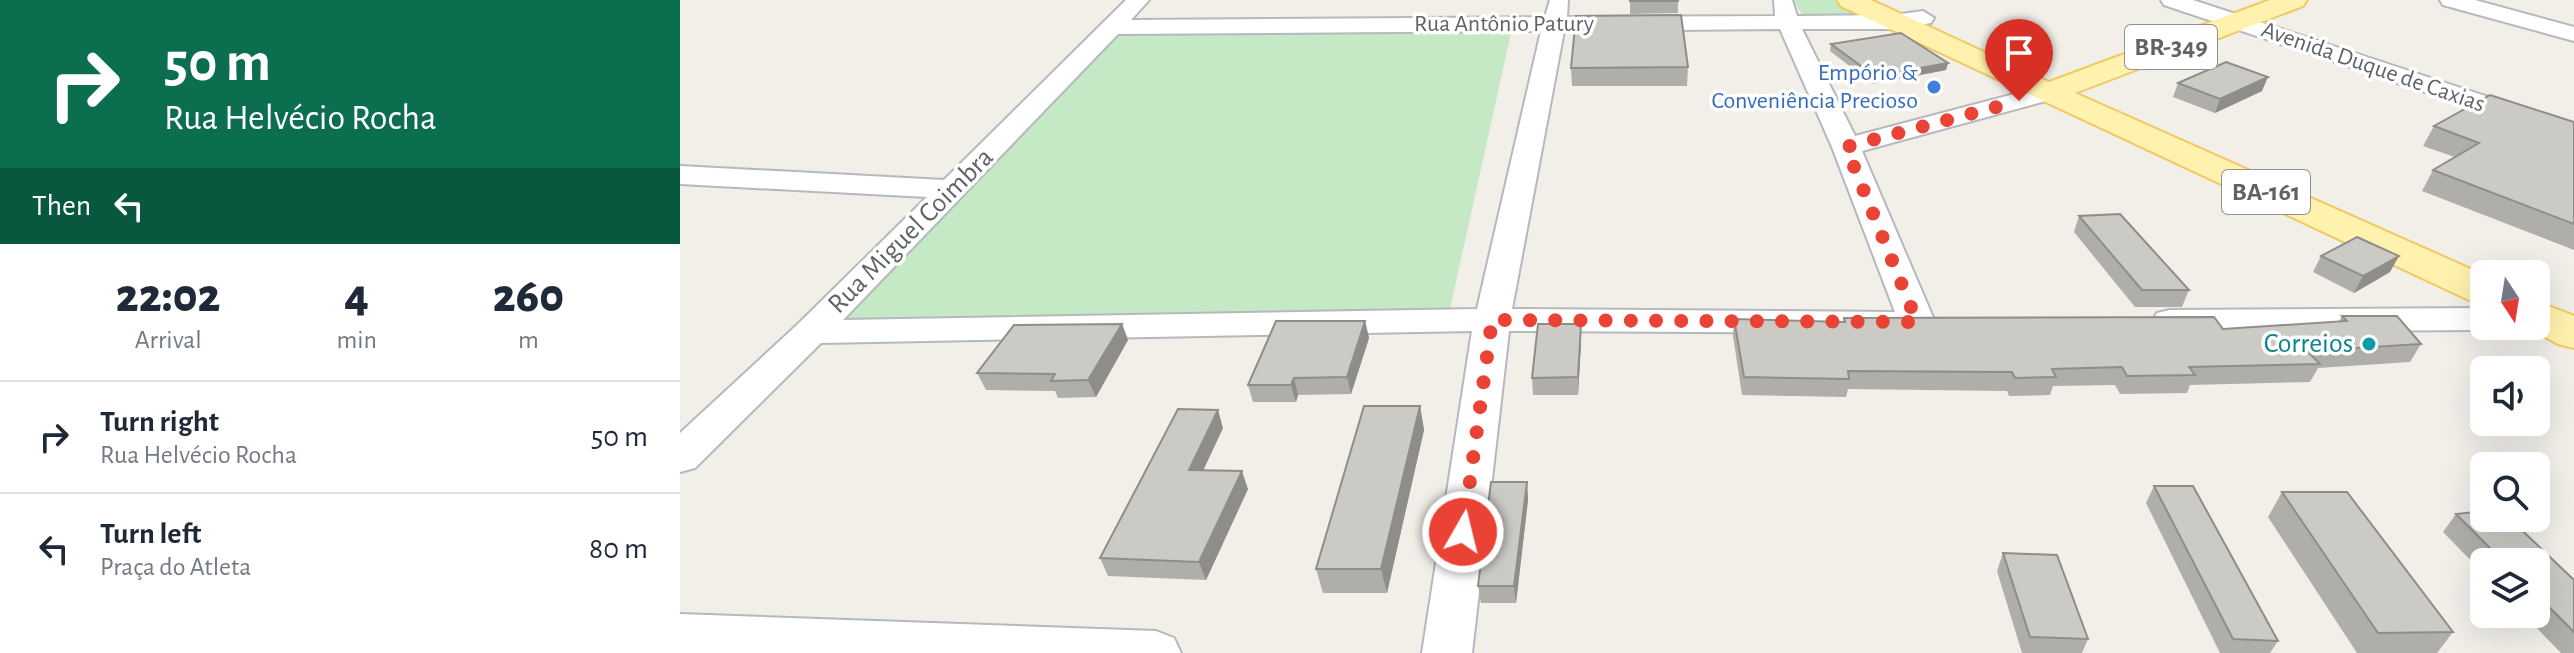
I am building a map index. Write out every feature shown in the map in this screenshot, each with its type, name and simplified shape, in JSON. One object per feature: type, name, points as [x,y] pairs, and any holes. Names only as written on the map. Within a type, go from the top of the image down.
[{"type":"main road","points":[[1850,0],[1923,18],[2063,88]]},
{"type":"main road","name":"BR-349","points":[[2063,88],[2294,0]]},
{"type":"main road","points":[[1889,11],[2063,88]]},
{"type":"main road","name":"BA-161","points":[[2063,88],[2470,263]]},
{"type":"main road","name":"BA-161","points":[[2063,88],[2470,284]]},
{"type":"street","name":"Rua Miguel Coimbra","points":[[680,457],[811,332],[1138,0]]},
{"type":"street","name":"Avenida Duque de Caxias","points":[[2172,0],[2574,134]]},
{"type":"street","points":[[2451,0],[2574,34]]},
{"type":"street","points":[[811,332],[1492,320],[1933,322],[1846,147],[1785,11]]},
{"type":"street","name":"Rua Antônio Patury","points":[[1113,27],[1556,12],[1889,11]]},
{"type":"street","points":[[1447,653],[1492,320],[1556,12]]},
{"type":"street","points":[[1846,147],[2063,88]]},
{"type":"street","points":[[680,175],[951,189]]},
{"type":"street","points":[[2141,321],[2470,319]]},
{"type":"street","points":[[680,635],[1156,653]]},
{"type":"green space","points":[[1792,0],[1837,0],[1857,11],[1857,14],[1802,14]]},
{"type":"green space","points":[[1511,33],[1448,318],[826,326],[1114,35]]},
{"type":"building","points":[[1678,0],[1678,1],[1630,1]]},
{"type":"building","points":[[1681,15],[1688,67],[1571,68],[1576,16]]},
{"type":"building","points":[[1901,33],[1948,63],[1875,76],[1831,44]]},
{"type":"building","points":[[2226,62],[2268,77],[2220,99],[2178,83]]},
{"type":"building","points":[[2490,95],[2574,122],[2574,224],[2433,170],[2479,143],[2434,126]]},
{"type":"building","points":[[2120,214],[2189,290],[2142,290],[2079,216]]},
{"type":"building","points":[[2357,237],[2399,256],[2363,276],[2321,256]]},
{"type":"building","points":[[2342,316],[2397,316],[2421,344],[2307,351],[2320,364],[2189,367],[2195,375],[2127,376],[2122,367],[2052,369],[2056,377],[2015,378],[2012,372],[1848,371],[1849,379],[1744,377],[1734,319],[1845,322],[1844,318],[2214,317],[2223,329],[2347,321]]},
{"type":"building","points":[[1276,321],[1365,321],[1347,377],[1294,378],[1291,385],[1248,385]]},
{"type":"building","points":[[1122,324],[1088,380],[1051,381],[1055,374],[977,373],[1014,325]]},
{"type":"building","points":[[1538,324],[1581,324],[1578,377],[1532,378]]},
{"type":"building","points":[[1364,406],[1420,406],[1381,569],[1316,569]]},
{"type":"building","points":[[1178,409],[1218,410],[1189,470],[1242,471],[1199,562],[1100,558]]},
{"type":"building","points":[[1491,482],[1527,482],[1514,586],[1478,586]]},
{"type":"building","points":[[2154,486],[2193,486],[2278,641],[2233,639]]},
{"type":"building","points":[[2282,492],[2347,492],[2453,632],[2378,633]]},
{"type":"building","points":[[2470,512],[2470,528],[2456,514]]},
{"type":"building","points":[[2474,532],[2524,532],[2540,548],[2490,548]]},
{"type":"building","points":[[2003,553],[2057,555],[2088,639],[2030,637]]},
{"type":"building","points":[[2550,557],[2574,580],[2574,632],[2550,608]]},
{"type":"place","name":"Empório & Conveniência Precioso","points":[[1934,87]]},
{"type":"place","name":"Correios","points":[[2369,344]]},
{"type":"route","points":[[1463,532],[1492,320],[1917,322],[1846,147],[2019,101]]}]
